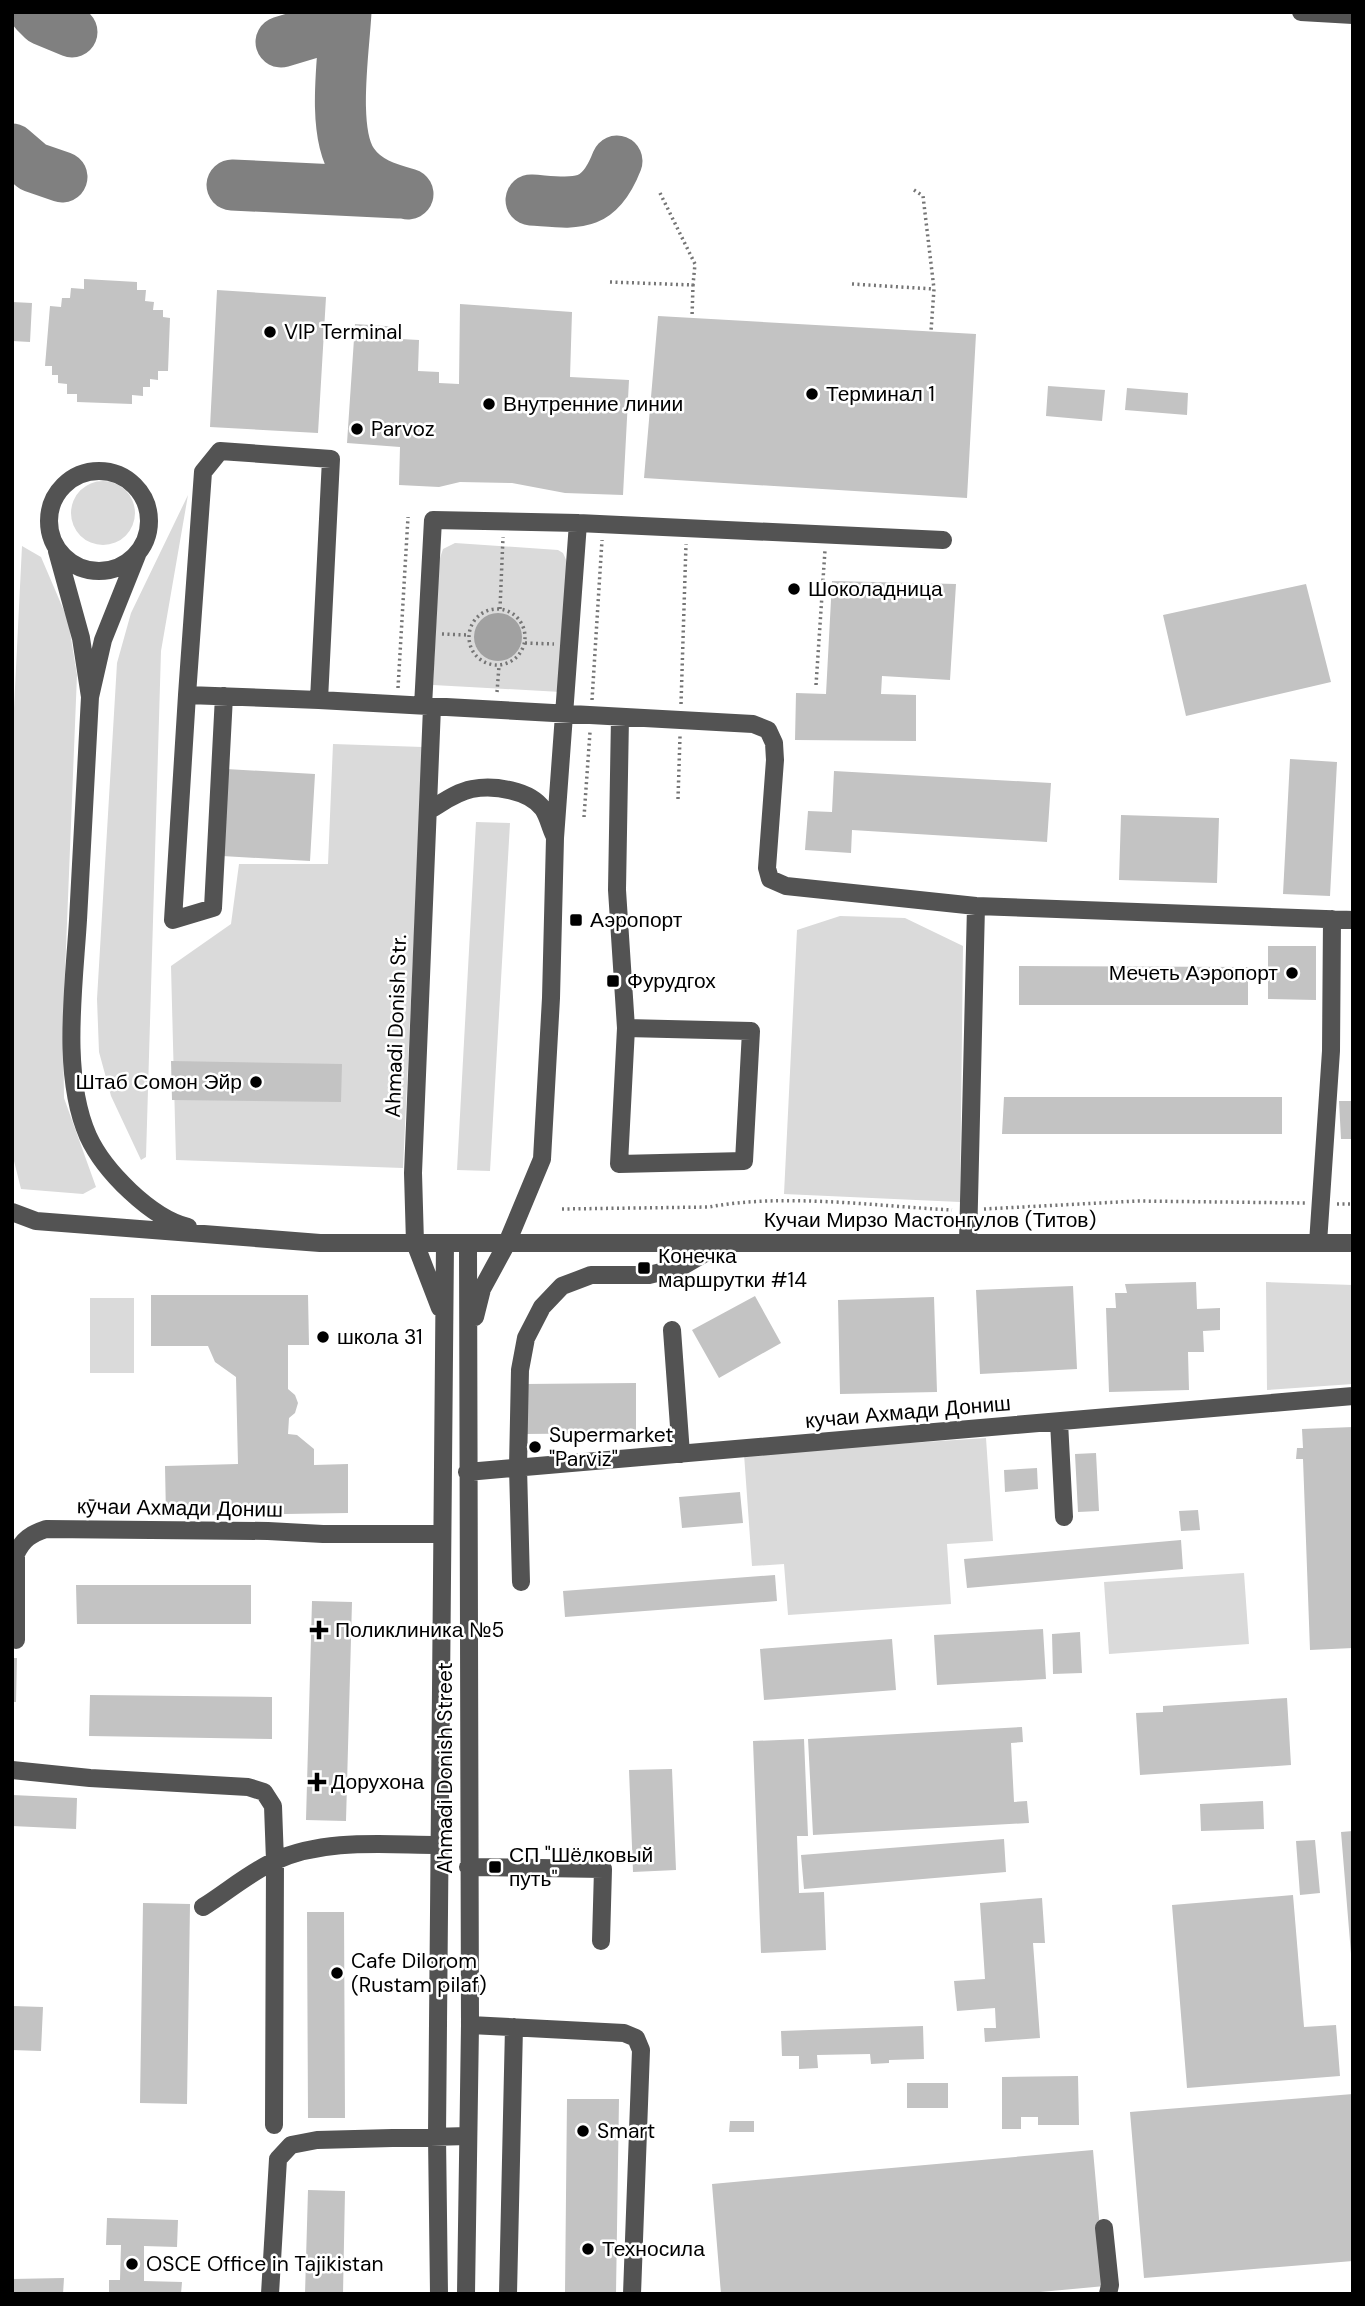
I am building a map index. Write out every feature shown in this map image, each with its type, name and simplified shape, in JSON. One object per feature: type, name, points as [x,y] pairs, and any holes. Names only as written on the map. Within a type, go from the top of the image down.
[{"type":"street","points":[[1301,12],[1353,15]]},
{"type":"street","points":[[224,696],[213,908],[173,920],[203,472],[220,451],[331,459],[319,700]]},
{"type":"street","points":[[90,697],[81,638],[50,533],[49,517],[52,502],[71,478],[100,470],[117,473],[131,481],[148,508],[150,523],[146,539],[123,587],[103,640],[90,697],[72,1019],[75,1087],[88,1136],[118,1178],[149,1208],[182,1225],[219,1234]]},
{"type":"street","name":"Ahmadi Donish Str.","points":[[415,1242],[413,1172],[428,811],[426,633],[433,520],[503,522]]},
{"type":"street","points":[[503,522],[943,540]]},
{"type":"street","points":[[469,1337],[482,1289],[507,1243],[542,1159],[551,998],[555,838],[578,523]]},
{"type":"street","points":[[56,547],[74,563],[96,571],[119,566],[138,553]]},
{"type":"street","points":[[187,695],[753,724],[768,730],[774,743],[767,868],[770,879],[778,884],[976,906],[1353,920]]},
{"type":"street","points":[[620,718],[617,890],[626,1028],[619,1164],[744,1161],[751,1031],[626,1028]]},
{"type":"street","points":[[428,811],[451,797],[473,789],[527,794],[543,809],[555,838]]},
{"type":"street","points":[[968,1243],[976,906]]},
{"type":"street","points":[[1318,1243],[1331,1051],[1332,919]]},
{"type":"street","points":[[12,1212],[36,1221],[219,1234]]},
{"type":"street","name":"Кучаи Мирзо Мастонгулов (Титов)","points":[[219,1234],[320,1242],[445,1243],[1353,1243]]},
{"type":"street","points":[[415,1242],[439,1301],[446,1335]]},
{"type":"street","name":"Ahmadi Donish Street","points":[[466,2294],[470,2025],[468,1242]]},
{"type":"street","name":"Ahmadi Donish Street","points":[[439,2294],[437,2136],[445,1243]]},
{"type":"street","points":[[521,1582],[520,1370],[526,1338],[542,1307],[562,1286],[592,1275],[649,1275],[681,1267],[723,1243]]},
{"type":"street","points":[[672,1330],[681,1454]]},
{"type":"street","name":"кучаи Ахмади Дониш","points":[[467,1472],[1353,1396]]},
{"type":"street","points":[[1059,1422],[1064,1517]]},
{"type":"street","name":"кӯчаи Ахмади Дониш","points":[[16,1640],[16,1554],[22,1541],[33,1533],[46,1529],[441,1534]]},
{"type":"street","points":[[12,1770],[90,1778],[248,1787],[264,1792],[272,1805],[275,1861],[274,2125]]},
{"type":"street","points":[[203,1907],[275,1861],[310,1849],[357,1844],[439,1844]]},
{"type":"street","points":[[468,1867],[603,1869],[601,1941]]},
{"type":"street","points":[[470,2025],[624,2033],[636,2038],[641,2050],[632,2294]]},
{"type":"street","points":[[508,2294],[513,2027]]},
{"type":"street","points":[[270,2294],[278,2159],[291,2145],[317,2140],[468,2136]]},
{"type":"street","points":[[1104,2228],[1110,2285],[1108,2294]]},
{"type":"path","points":[[914,190],[923,196],[934,289],[931,331]]},
{"type":"path","points":[[660,194],[695,264],[692,317]]},
{"type":"path","points":[[610,282],[693,285]]},
{"type":"path","points":[[852,284],[934,289]]},
{"type":"path","points":[[397,705],[408,517]]},
{"type":"path","points":[[500,608],[503,522]]},
{"type":"path","points":[[584,817],[603,524]]},
{"type":"path","points":[[678,799],[687,528]]},
{"type":"path","points":[[816,685],[825,534]]},
{"type":"path","points":[[500,608],[509,611],[522,624],[525,643],[515,659],[499,666],[480,660],[469,645],[468,635],[475,618],[491,609],[500,608]]},
{"type":"path","points":[[426,633],[468,635]]},
{"type":"path","points":[[525,643],[569,645]]},
{"type":"path","points":[[496,711],[499,666]]},
{"type":"shaded area","points":[[97,481],[109,481],[126,490],[133,501],[133,525],[126,536],[109,545],[97,545],[85,540],[76,531],[71,519],[71,507],[76,495],[85,486]]},
{"type":"shaded area","points":[[188,495],[161,651],[146,1157],[141,1160],[111,1096],[99,1052],[97,999],[117,663],[131,613]]},
{"type":"shaded area","points":[[455,543],[558,550],[563,553],[567,562],[561,692],[433,685],[439,561],[443,549]]},
{"type":"shaded area","points":[[22,546],[41,557],[68,620],[77,675],[63,1022],[64,1098],[96,1187],[83,1194],[21,1189],[12,1153],[12,749]]},
{"type":"shaded area","points":[[498,613],[515,620],[522,637],[515,654],[498,661],[481,654],[474,637],[481,620]]},
{"type":"shaded area","points":[[333,744],[423,747],[403,1168],[176,1160],[171,966],[231,924],[239,864],[328,864]]},
{"type":"shaded area","points":[[476,822],[510,823],[490,1171],[457,1170]]},
{"type":"shaded area","points":[[840,916],[905,918],[963,946],[960,1202],[784,1194],[797,930]]},
{"type":"shaded area","points":[[1266,1282],[1353,1285],[1353,1384],[1267,1390]]},
{"type":"shaded area","points":[[90,1298],[134,1298],[134,1373],[90,1373]]},
{"type":"shaded area","points":[[986,1438],[993,1541],[947,1544],[951,1604],[788,1615],[784,1564],[752,1566],[744,1454]]},
{"type":"shaded area","points":[[1244,1573],[1249,1644],[1109,1654],[1104,1582]]},
{"type":"building","points":[[84,279],[137,282],[137,290],[146,290],[145,301],[154,302],[153,310],[163,310],[163,317],[170,318],[168,371],[158,371],[158,380],[150,379],[150,387],[143,387],[143,396],[132,395],[132,404],[77,402],[77,394],[67,394],[67,384],[58,383],[58,375],[52,375],[52,366],[45,366],[50,306],[61,307],[62,298],[70,298],[71,288],[84,289]]},
{"type":"building","name":"VIP Terminal","points":[[217,290],[326,297],[318,433],[210,427]]},
{"type":"building","points":[[12,302],[32,303],[30,342],[12,341]]},
{"type":"building","name":"Внутренние линии","points":[[460,304],[572,312],[570,377],[629,380],[623,495],[565,493],[512,483],[460,482],[439,487],[399,485],[400,447],[347,443],[355,324],[400,327],[400,339],[419,340],[418,371],[439,372],[439,383],[459,384]]},
{"type":"building","name":"Терминал 1","points":[[658,316],[976,334],[967,498],[644,478]]},
{"type":"building","points":[[1048,386],[1105,390],[1102,421],[1046,416]]},
{"type":"building","points":[[1127,388],[1188,393],[1187,415],[1125,410]]},
{"type":"building","points":[[832,581],[956,584],[950,680],[882,676],[881,694],[916,695],[916,741],[795,740],[796,693],[826,694]]},
{"type":"building","points":[[1306,584],[1331,682],[1186,716],[1163,615]]},
{"type":"building","points":[[1290,759],[1337,762],[1330,896],[1283,894]]},
{"type":"building","points":[[226,769],[315,774],[310,861],[222,856]]},
{"type":"building","points":[[834,771],[1051,783],[1047,842],[852,830],[851,853],[805,850],[808,811],[832,812]]},
{"type":"building","points":[[1121,815],[1219,818],[1217,883],[1119,880]]},
{"type":"building","name":"Мечеть Аэропорт","points":[[1268,946],[1316,946],[1316,1000],[1268,999]]},
{"type":"building","points":[[1019,966],[1248,967],[1248,1005],[1019,1005]]},
{"type":"building","name":"Штаб Сомон Эйр","points":[[171,1061],[342,1064],[341,1102],[172,1100]]},
{"type":"building","points":[[1004,1097],[1282,1097],[1282,1134],[1002,1134]]},
{"type":"building","points":[[1339,1101],[1353,1101],[1353,1139],[1341,1139]]},
{"type":"building","points":[[1196,1282],[1197,1309],[1220,1308],[1220,1330],[1203,1331],[1204,1352],[1188,1352],[1189,1390],[1109,1392],[1106,1308],[1116,1308],[1115,1293],[1127,1293],[1125,1284]]},
{"type":"building","points":[[1073,1286],[1077,1369],[980,1374],[976,1290]]},
{"type":"building","points":[[151,1295],[308,1295],[309,1345],[288,1345],[288,1389],[295,1395],[298,1403],[295,1413],[289,1418],[288,1434],[297,1435],[314,1449],[314,1465],[348,1464],[348,1513],[166,1516],[165,1466],[238,1464],[236,1377],[215,1362],[208,1346],[151,1346]]},
{"type":"building","points":[[755,1296],[781,1343],[719,1378],[692,1330]]},
{"type":"building","points":[[934,1297],[937,1392],[840,1394],[838,1300]]},
{"type":"building","points":[[636,1383],[636,1433],[524,1434],[524,1384]]},
{"type":"building","points":[[1353,1427],[1353,1648],[1310,1650],[1303,1459],[1296,1459],[1297,1448],[1303,1448],[1302,1429]]},
{"type":"building","points":[[1096,1453],[1099,1511],[1078,1512],[1075,1454]]},
{"type":"building","points":[[1037,1468],[1038,1489],[1005,1492],[1004,1470]]},
{"type":"building","points":[[740,1492],[743,1523],[682,1528],[679,1497]]},
{"type":"building","points":[[1198,1510],[1200,1530],[1181,1531],[1179,1511]]},
{"type":"building","points":[[1181,1540],[1183,1569],[967,1588],[964,1559]]},
{"type":"building","points":[[775,1575],[777,1601],[565,1617],[563,1591]]},
{"type":"building","points":[[76,1585],[251,1585],[251,1624],[77,1624]]},
{"type":"building","points":[[312,1601],[352,1602],[346,1821],[306,1820]]},
{"type":"building","points":[[1043,1629],[1046,1679],[937,1685],[934,1635]]},
{"type":"building","points":[[1080,1632],[1082,1673],[1053,1674],[1052,1634]]},
{"type":"building","points":[[892,1639],[896,1690],[764,1700],[760,1649]]},
{"type":"building","points":[[12,1658],[17,1658],[16,1702],[12,1702]]},
{"type":"building","points":[[90,1695],[272,1697],[272,1739],[89,1736]]},
{"type":"building","points":[[1287,1698],[1291,1765],[1140,1775],[1136,1713],[1163,1712],[1163,1706]]},
{"type":"building","points":[[1022,1727],[1023,1742],[1011,1743],[1014,1802],[1027,1801],[1029,1823],[813,1835],[808,1739]]},
{"type":"building","points":[[804,1739],[808,1836],[797,1836],[799,1893],[824,1892],[826,1950],[761,1953],[753,1741]]},
{"type":"building","points":[[672,1769],[676,1870],[633,1872],[629,1770]]},
{"type":"building","points":[[12,1795],[77,1798],[76,1829],[12,1826]]},
{"type":"building","points":[[1263,1801],[1264,1829],[1201,1831],[1200,1804]]},
{"type":"building","points":[[1353,1831],[1353,1954],[1351,1954],[1341,1832]]},
{"type":"building","points":[[1004,1839],[1006,1872],[804,1889],[801,1855]]},
{"type":"building","points":[[1315,1840],[1320,1893],[1300,1895],[1296,1841]]},
{"type":"building","points":[[1293,1895],[1304,2027],[1336,2025],[1340,2076],[1187,2088],[1172,1905]]},
{"type":"building","points":[[1042,1898],[1045,1943],[1033,1943],[1040,2038],[985,2042],[984,2028],[996,2028],[995,2008],[957,2011],[954,1981],[985,1979],[980,1903]]},
{"type":"building","points":[[143,1903],[190,1904],[187,2104],[140,2103]]},
{"type":"building","points":[[307,1912],[344,1912],[345,2118],[308,2118]]},
{"type":"building","points":[[12,2006],[43,2007],[41,2051],[12,2050]]},
{"type":"building","points":[[923,2026],[924,2059],[889,2060],[889,2063],[871,2064],[870,2054],[817,2055],[818,2068],[799,2069],[799,2056],[782,2056],[781,2031]]},
{"type":"building","points":[[1078,2076],[1079,2125],[1038,2125],[1038,2117],[1021,2117],[1021,2129],[1002,2129],[1002,2077]]},
{"type":"building","points":[[907,2083],[948,2083],[948,2108],[907,2108]]},
{"type":"building","points":[[1353,2094],[1353,2261],[1144,2278],[1130,2112]]},
{"type":"building","points":[[567,2099],[619,2099],[616,2294],[565,2294]]},
{"type":"building","points":[[730,2121],[754,2121],[754,2132],[729,2132]]},
{"type":"building","points":[[1093,2150],[1105,2286],[1019,2294],[721,2294],[712,2184]]},
{"type":"building","points":[[308,2190],[345,2191],[343,2294],[305,2294]]},
{"type":"building","name":"OSCE Office in Tajikistan","points":[[107,2218],[178,2220],[177,2247],[144,2246],[144,2281],[182,2282],[181,2294],[109,2294],[109,2280],[120,2280],[121,2245],[106,2245]]},
{"type":"building","points":[[64,2278],[63,2294],[12,2294],[12,2279]]},
{"type":"taxiway","points":[[35,12],[43,20],[72,32]]},
{"type":"taxiway","points":[[281,42],[311,33],[343,12]]},
{"type":"taxiway","points":[[346,12],[341,90],[342,131],[346,149],[353,163],[364,175],[385,187],[408,194]]},
{"type":"taxiway","points":[[12,149],[33,167],[62,177]]},
{"type":"taxiway","points":[[531,200],[573,202],[593,196],[610,177],[617,161]]},
{"type":"taxiway","points":[[232,185],[399,193]]},
{"type":"place","name":"VIP Terminal","points":[[270,332]]},
{"type":"place","name":"Терминал 1","points":[[812,394]]},
{"type":"place","name":"Внутренние линии","points":[[489,404]]},
{"type":"place","name":"Parvoz","points":[[357,429]]},
{"type":"place","name":"Шоколадница","points":[[794,589]]},
{"type":"place","name":"Аэропорт","points":[[576,920]]},
{"type":"place","name":"Мечеть Аэропорт","points":[[1292,973]]},
{"type":"place","name":"Фурудгох","points":[[613,981]]},
{"type":"place","name":"Штаб Сомон Эйр","points":[[256,1082]]},
{"type":"place","name":"Конечка маршрутки #14","points":[[644,1268]]},
{"type":"place","name":"школа 31","points":[[323,1337]]},
{"type":"place","name":"Supermarket \"Parviz\"","points":[[535,1447]]},
{"type":"place","name":"Поликлиника №5","points":[[319,1630]]},
{"type":"place","name":"Дорухона","points":[[317,1782]]},
{"type":"place","name":"СП \"Шёлковый путь\"","points":[[495,1867]]},
{"type":"place","name":"Cafe Dilorom (Rustam pilaf)","points":[[337,1973]]},
{"type":"place","name":"Smart","points":[[583,2131]]},
{"type":"place","name":"Техносила","points":[[588,2249]]},
{"type":"place","name":"OSCE Office in Tajikistan","points":[[132,2264]]}]
